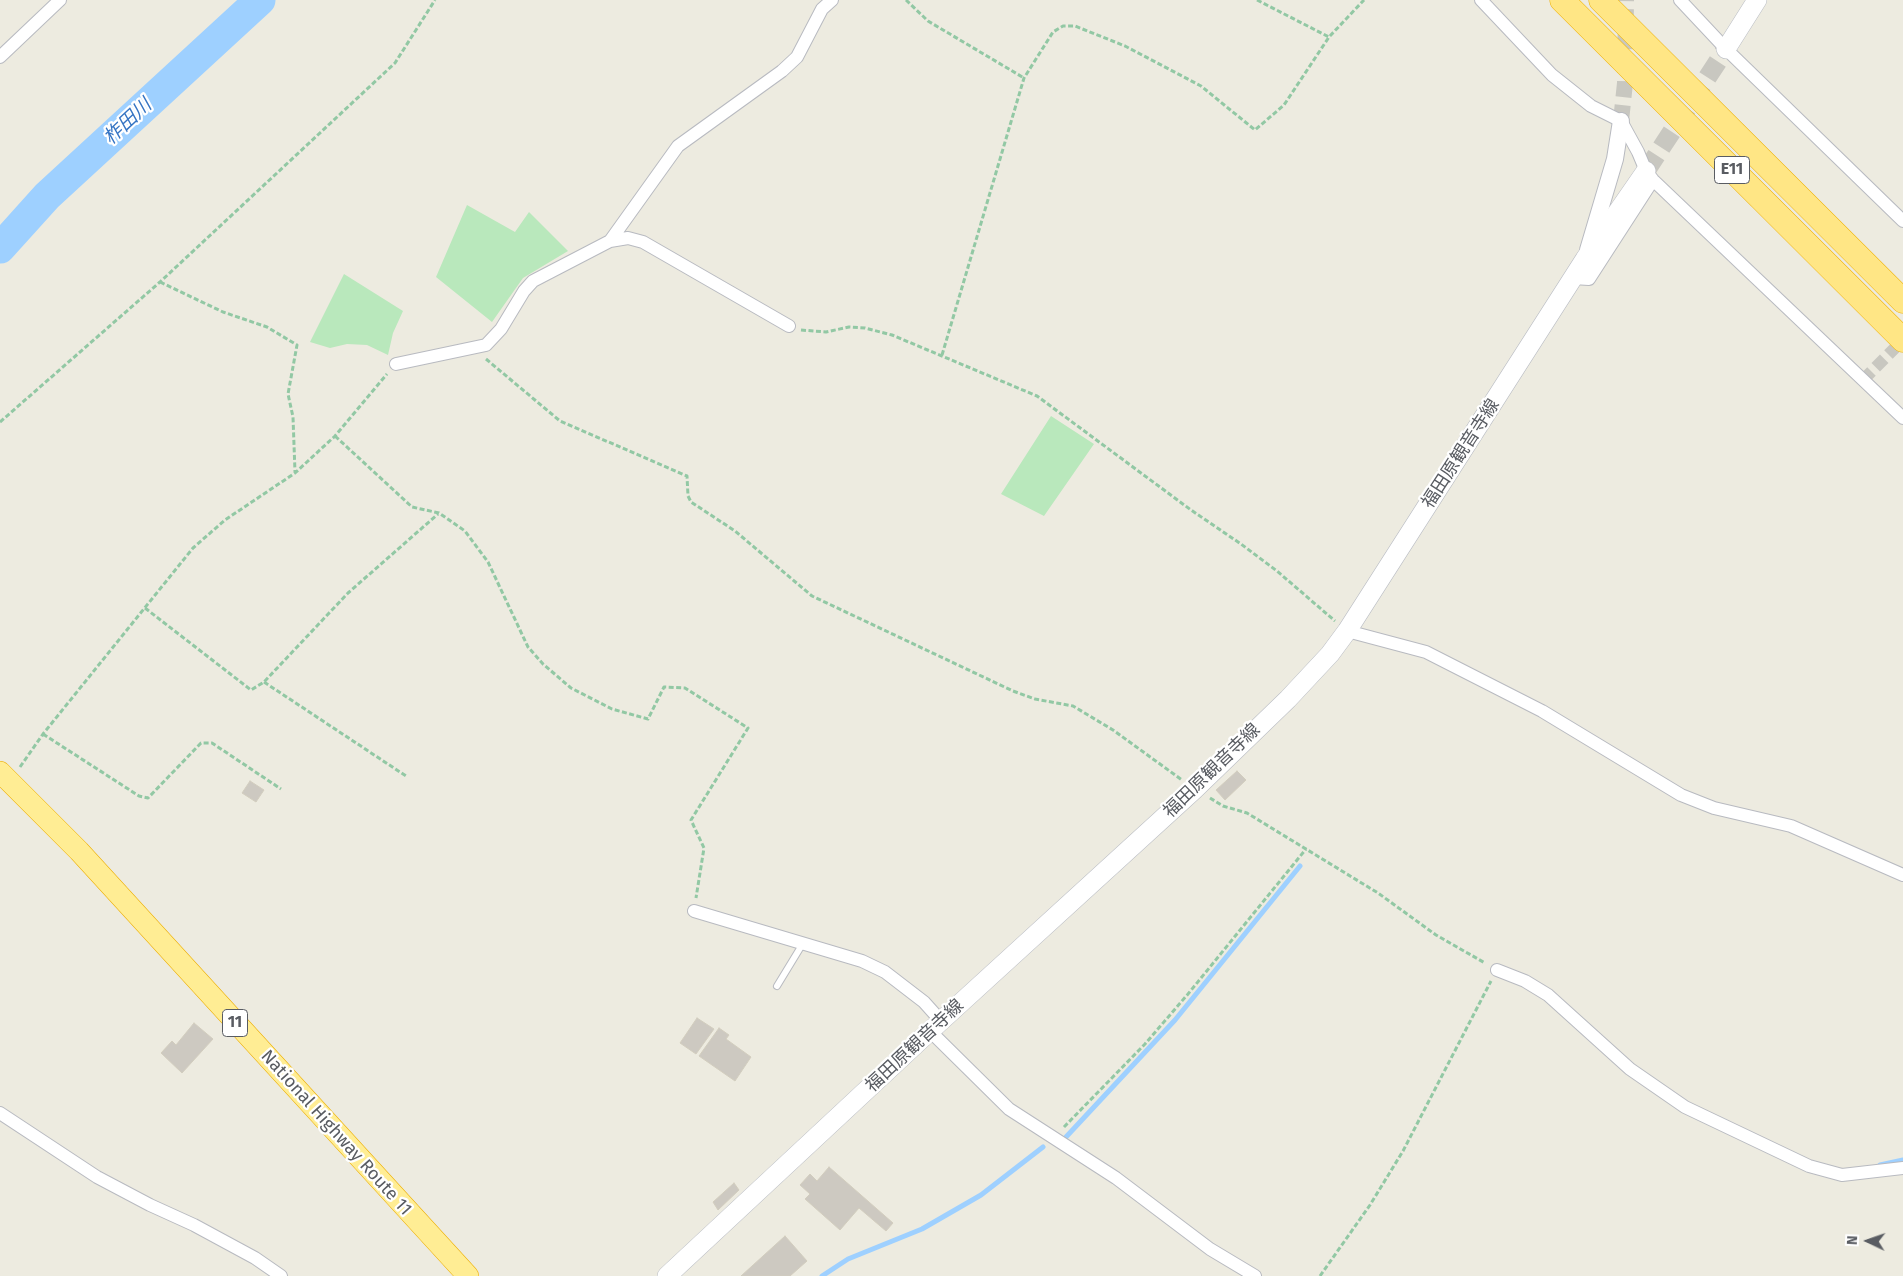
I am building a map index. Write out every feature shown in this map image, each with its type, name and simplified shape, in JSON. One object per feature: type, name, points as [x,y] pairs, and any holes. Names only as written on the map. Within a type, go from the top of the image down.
[{"type":"highway","name":"E11","points":[[1562,0],[1903,340]]},
{"type":"highway","name":"E11","points":[[1600,0],[1903,301]]},
{"type":"highway","name":"National Highway Route 11","points":[[5,776],[79,851],[468,1276]]},
{"type":"main road","points":[[1726,49],[1757,0]]},
{"type":"main road","name":"福田原観音寺線","points":[[669,1275],[935,1026],[1195,789],[1288,699],[1330,654],[1347,631],[1585,259],[1650,176]]},
{"type":"street","points":[[0,57],[60,0]]},
{"type":"street","points":[[610,240],[678,146],[782,71],[797,57],[822,9],[832,0]]},
{"type":"street","points":[[1481,0],[1552,75],[1591,106],[1621,121],[1650,176],[1903,418]]},
{"type":"street","points":[[1680,0],[1726,49],[1903,221]]},
{"type":"street","points":[[1585,259],[1615,160],[1621,121]]},
{"type":"street","points":[[1573,278],[1589,279],[1650,176]]},
{"type":"street","points":[[396,364],[486,345],[501,329],[524,291],[533,281],[610,240],[628,238],[643,242],[789,326]]},
{"type":"street","points":[[1347,631],[1426,652],[1542,710],[1681,795],[1714,808],[1790,826],[1903,875]]},
{"type":"street","points":[[694,911],[802,945],[862,961],[885,972],[924,1002],[935,1026],[1009,1108],[1053,1139],[1116,1178],[1210,1249],[1255,1276]]},
{"type":"street","points":[[1497,970],[1525,981],[1548,995],[1630,1069],[1685,1107],[1809,1166],[1842,1175],[1903,1168]]},
{"type":"street","points":[[0,1113],[97,1177],[212,1234],[255,1258],[281,1276]]},
{"type":"lane","points":[[777,986],[802,945]]},
{"type":"path","points":[[0,422],[160,282],[395,63],[435,0]]},
{"type":"path","points":[[906,0],[928,21],[1024,78]]},
{"type":"path","points":[[1257,0],[1329,37]]},
{"type":"path","points":[[942,355],[1024,78],[1053,32],[1062,26],[1075,26],[1125,46],[1201,86],[1255,130],[1284,105],[1329,37],[1364,0]]},
{"type":"path","points":[[160,282],[223,312],[267,326],[296,345],[288,394],[293,417],[296,473]]},
{"type":"path","points":[[789,326],[806,331],[826,332],[849,327],[865,328],[942,355],[1038,396],[1071,419],[1122,460],[1278,572],[1347,631]]},
{"type":"path","points":[[474,349],[560,421],[687,476],[688,496],[691,502],[735,530],[812,596],[1013,691],[1035,699],[1072,706],[1113,730],[1195,789],[1223,806],[1247,813],[1378,893],[1436,935],[1497,970],[1403,1151],[1370,1205],[1320,1276]]},
{"type":"path","points":[[5,776],[43,734],[193,548],[225,520],[296,473],[335,436],[396,364]]},
{"type":"path","points":[[335,436],[412,507],[438,513],[465,532],[488,562],[528,647],[543,664],[571,688],[612,709],[648,719],[664,687],[685,688],[748,728],[692,820],[704,848],[697,878],[694,911]]},
{"type":"path","points":[[145,608],[251,690],[264,682],[348,593],[438,513]]},
{"type":"path","points":[[264,682],[406,776]]},
{"type":"path","points":[[43,734],[139,796],[148,798],[201,743],[212,743],[282,789]]},
{"type":"path","points":[[1053,1139],[1164,1023],[1306,849]]},
{"type":"green space","points":[[467,205],[515,232],[529,212],[568,251],[523,278],[492,322],[436,277]]},
{"type":"green space","points":[[344,274],[403,311],[393,333],[388,355],[367,345],[347,344],[330,348],[310,342]]},
{"type":"green space","points":[[1051,416],[1094,444],[1044,516],[1001,494]]},
{"type":"building","points":[[1237,771],[1246,780],[1225,800],[1216,790]]},
{"type":"building","points":[[250,781],[264,790],[256,802],[242,793]]},
{"type":"building","points":[[697,1018],[714,1029],[696,1054],[680,1043]]},
{"type":"building","points":[[194,1023],[213,1039],[182,1073],[161,1053],[172,1041],[176,1045]]},
{"type":"building","points":[[719,1028],[729,1035],[726,1039],[751,1057],[735,1081],[699,1056]]},
{"type":"building","points":[[829,1167],[893,1223],[886,1231],[859,1208],[840,1230],[805,1199],[810,1194],[800,1185],[810,1174],[817,1181]]},
{"type":"building","points":[[734,1183],[739,1190],[718,1210],[713,1202]]},
{"type":"building","points":[[785,1236],[807,1261],[790,1276],[741,1276]]},
{"type":"waterway","name":"柞田川","points":[[0,248],[47,196],[260,0]]},
{"type":"waterway","points":[[1066,1137],[1175,1020],[1300,866]]},
{"type":"waterway","points":[[822,1276],[848,1259],[922,1229],[981,1195],[1043,1147]]},
{"type":"waterway","points":[[1880,1165],[1903,1160]]},
{"type":"tunnel","points":[[1621,121],[1625,83],[1626,0]]},
{"type":"tunnel","points":[[1646,171],[1726,49]]},
{"type":"tunnel","points":[[1863,380],[1903,340]]}]
